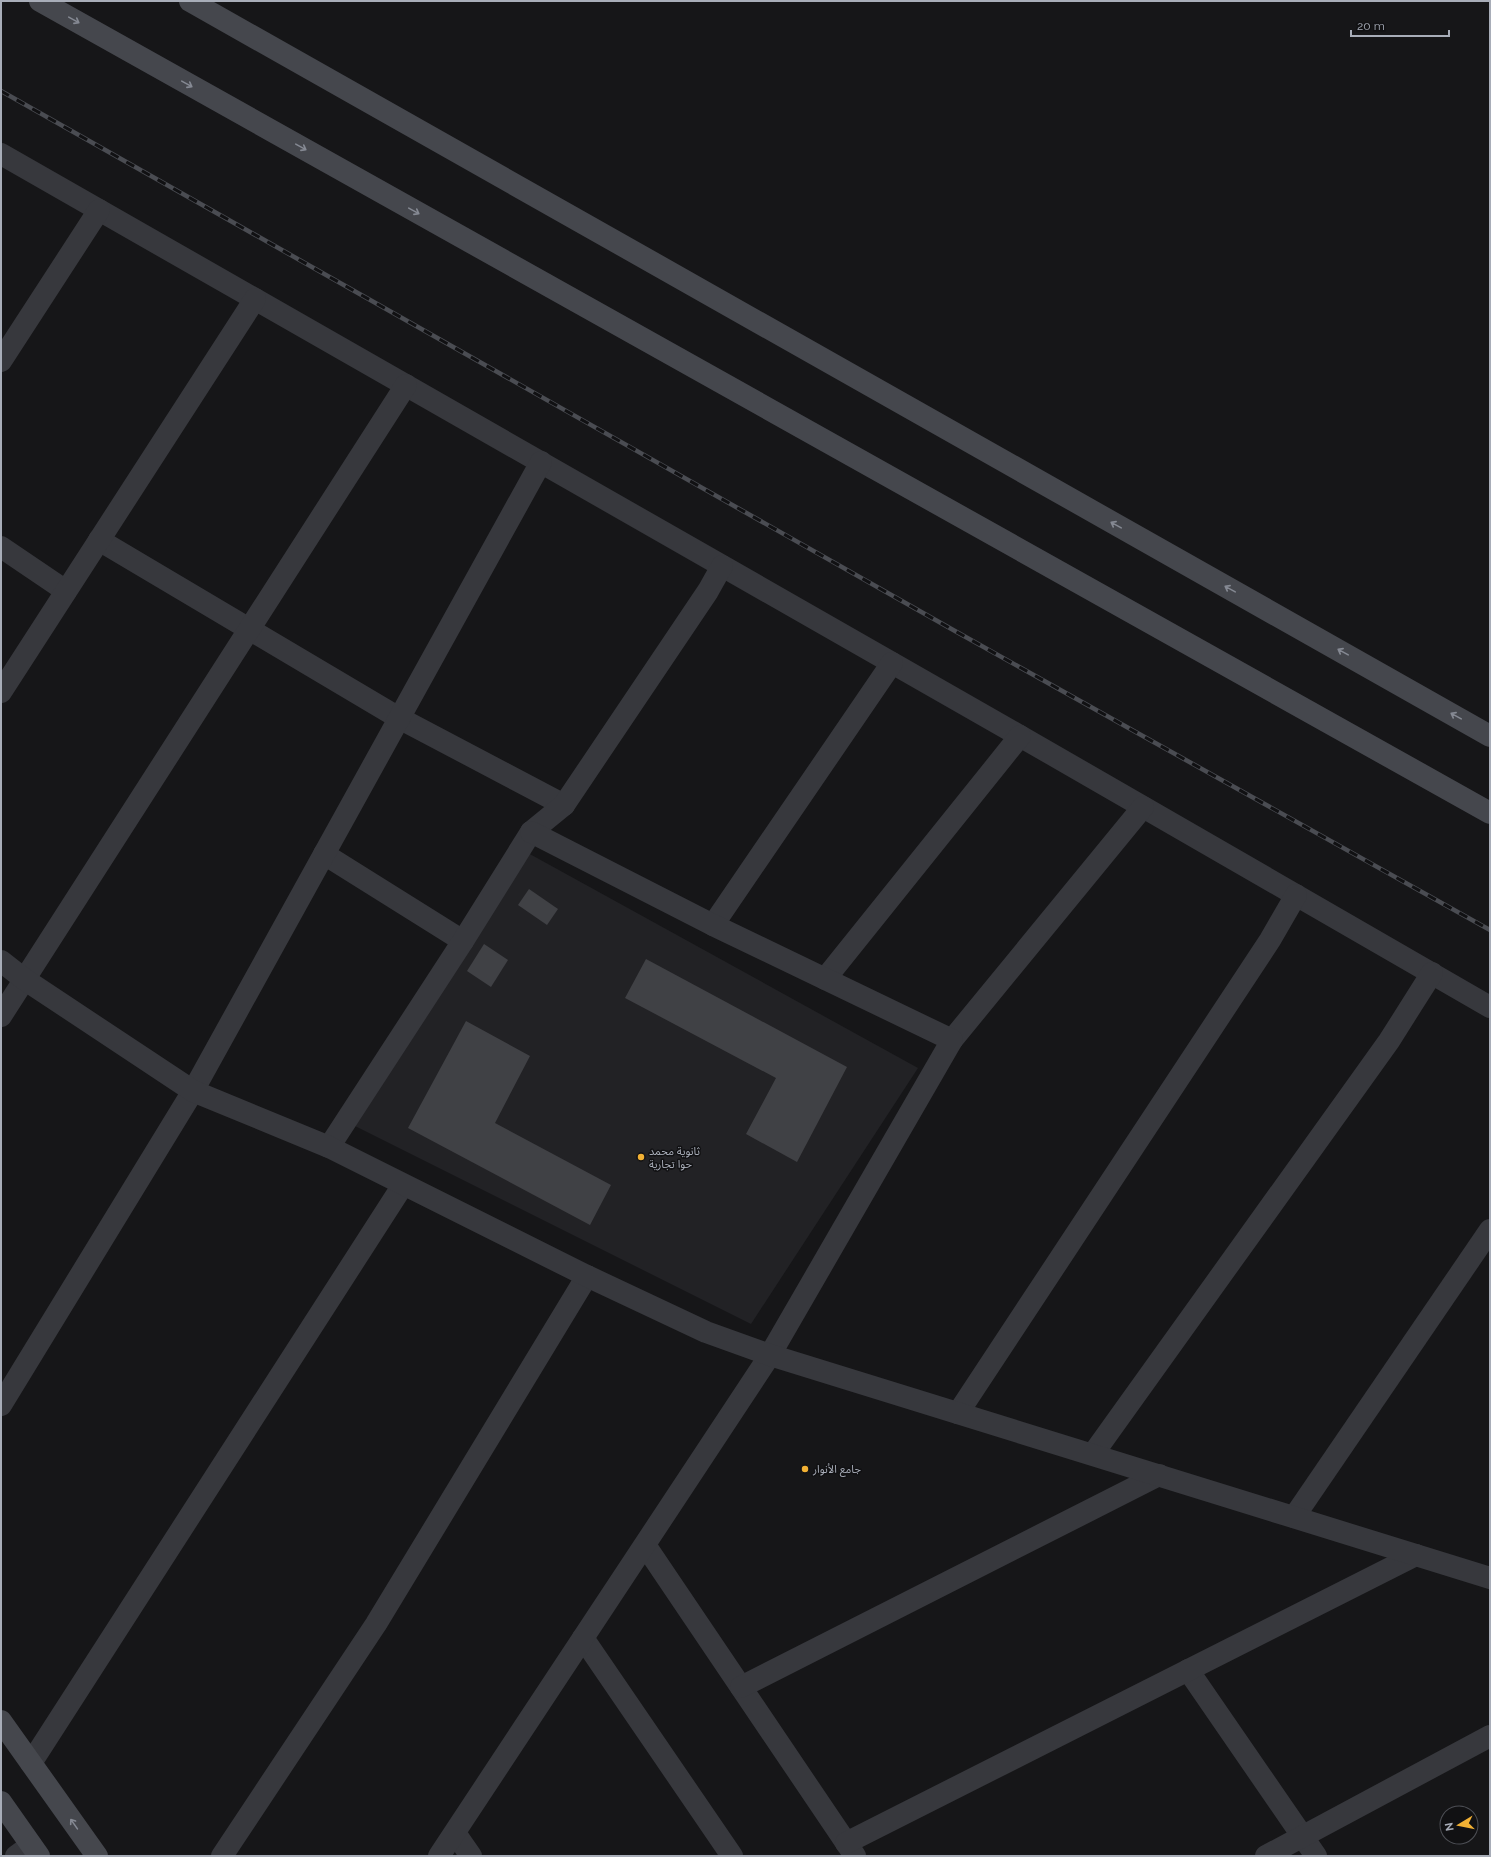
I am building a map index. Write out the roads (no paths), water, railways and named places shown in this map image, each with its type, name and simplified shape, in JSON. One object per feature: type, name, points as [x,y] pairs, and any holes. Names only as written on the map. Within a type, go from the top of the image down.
[{"type":"main road","points":[[40,1],[1490,813]]},
{"type":"main road","points":[[190,1],[1490,736]]},
{"type":"main road","points":[[1,1721],[97,1856]]},
{"type":"main road","points":[[1,1802],[29,1852]]},
{"type":"street","points":[[1,154],[1490,1006]]},
{"type":"street","points":[[1,361],[98,210]]},
{"type":"street","points":[[1,692],[255,299]]},
{"type":"street","points":[[1,1016],[406,385]]},
{"type":"street","points":[[1,1405],[193,1091],[541,462]]},
{"type":"street","points":[[99,540],[399,718],[564,805]]},
{"type":"street","points":[[1,547],[66,591]]},
{"type":"street","points":[[329,1147],[463,941],[531,832],[564,805],[708,591],[722,566]]},
{"type":"street","points":[[713,925],[892,663]]},
{"type":"street","points":[[825,980],[1020,736]]},
{"type":"street","points":[[439,1856],[770,1354],[952,1040],[1143,807]]},
{"type":"street","points":[[531,832],[713,925],[952,1040]]},
{"type":"street","points":[[324,854],[463,941]]},
{"type":"street","points":[[958,1413],[1270,940],[1296,895]]},
{"type":"street","points":[[1,961],[24,979],[193,1091],[329,1147],[587,1276],[706,1332],[770,1354],[958,1413],[1490,1578]]},
{"type":"street","points":[[1093,1454],[1389,1041],[1432,973]]},
{"type":"street","points":[[31,1763],[403,1185]]},
{"type":"street","points":[[1294,1517],[1490,1230]]},
{"type":"street","points":[[222,1856],[376,1624],[587,1276]]},
{"type":"street","points":[[741,1687],[1159,1475]]},
{"type":"street","points":[[645,1545],[850,1849],[1188,1670],[1416,1555]]},
{"type":"street","points":[[583,1638],[732,1856]]},
{"type":"street","points":[[1188,1670],[1316,1856]]},
{"type":"street","points":[[1266,1856],[1490,1736]]},
{"type":"street","points":[[455,1833],[471,1856]]},
{"type":"railway","points":[[1,91],[955,631],[1490,930]]},
{"type":"place","name":"ثانوية محمد حوا تجارية","points":[[641,1157]]},
{"type":"place","name":"جامع الأنوار","points":[[805,1469]]}]
